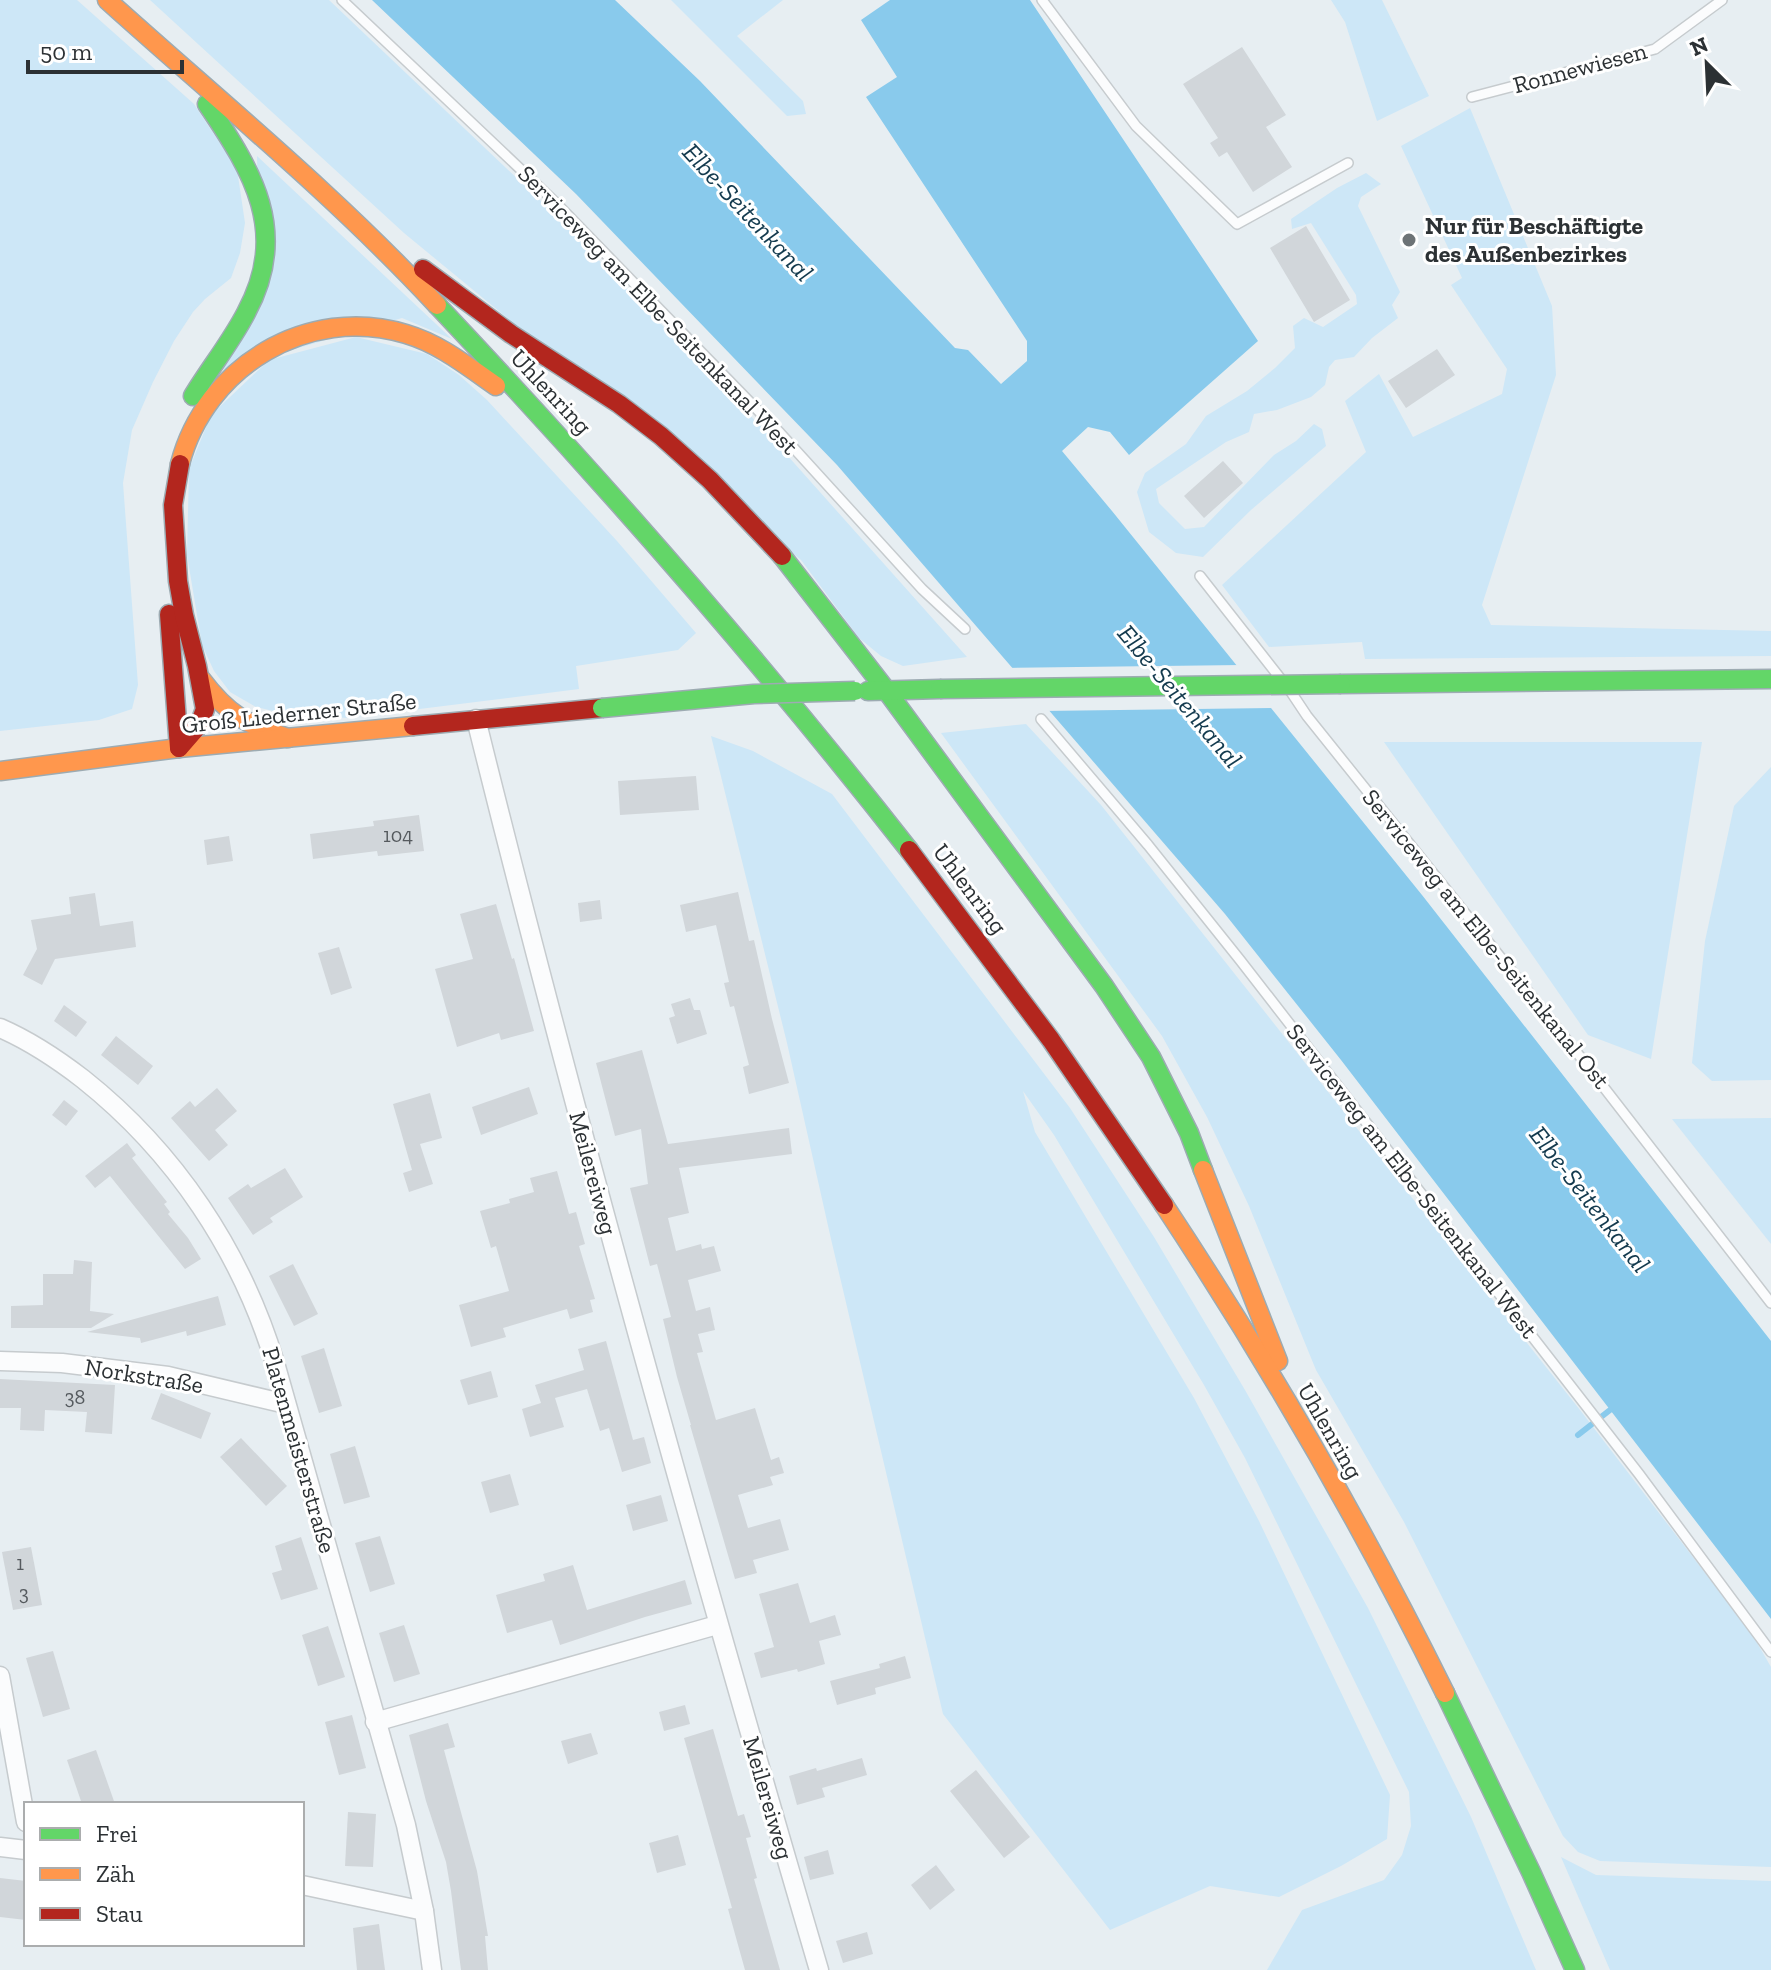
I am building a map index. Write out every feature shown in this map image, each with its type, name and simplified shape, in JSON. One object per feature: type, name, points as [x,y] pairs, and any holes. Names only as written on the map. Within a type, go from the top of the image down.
[{"type":"main road","name":"Uhlenring","points":[[107,0],[337,205],[427,295],[595,475],[715,611],[948,899],[1024,1001],[1160,1199],[1303,1430],[1435,1672],[1496,1795],[1575,1970]]},
{"type":"main road","points":[[179,748],[164,563],[167,476],[172,447],[191,400],[255,294],[266,233],[252,176],[186,72]]},
{"type":"main road","points":[[337,205],[511,334],[619,404],[661,436],[710,480],[795,571],[1104,986],[1151,1057],[1211,1185],[1303,1430]]},
{"type":"main road","points":[[179,748],[201,723],[205,709],[201,679],[179,590],[173,506],[178,473],[188,440],[204,407],[244,363],[302,334],[330,327],[373,327],[408,334],[441,349],[535,411]]},
{"type":"main road","points":[[201,679],[235,717],[288,738]]},
{"type":"main road","name":"Groß Liederner Straße","points":[[0,771],[179,748],[754,694],[1771,679]]},
{"type":"main road","points":[[913,726],[915,706],[935,690]]},
{"type":"street","name":"Meilereiweg","points":[[476,719],[587,1153],[717,1625],[819,1970]]},
{"type":"street","name":"Platenmeisterstraße","points":[[0,1028],[36,1046],[98,1092],[145,1136],[179,1175],[219,1233],[251,1296],[265,1329],[406,1825],[424,1911],[432,1970]]},
{"type":"street","name":"Norkstraße","points":[[0,1361],[62,1363],[168,1376],[286,1404]]},
{"type":"street","points":[[375,1722],[717,1625]]},
{"type":"street","points":[[0,1676],[24,1811]]},
{"type":"street","points":[[0,1847],[24,1850]]},
{"type":"street","points":[[304,1885],[424,1911]]},
{"type":"lane","name":"Serviceweg am Elbe-Seitenkanal West","points":[[342,0],[554,201],[780,433],[922,589],[965,629]]},
{"type":"lane","points":[[1042,0],[1136,126],[1237,224],[1348,163]]},
{"type":"lane","name":"Ronnewiesen","points":[[1472,97],[1655,49],[1722,0]]},
{"type":"lane","name":"Serviceweg am Elbe-Seitenkanal Ost","points":[[1200,576],[1771,1303]]},
{"type":"lane","name":"Serviceweg am Elbe-Seitenkanal West","points":[[1041,719],[1240,960],[1597,1420],[1771,1652]]},
{"type":"shaded area","points":[[0,0],[77,0],[194,104],[237,169],[245,223],[240,253],[231,278],[193,312],[174,341],[132,430],[123,483],[138,685],[132,709],[99,720],[0,731]]},
{"type":"shaded area","points":[[150,0],[329,0],[544,204],[770,436],[967,657],[903,666],[881,656],[859,638],[801,560],[404,233]]},
{"type":"shaded area","points":[[671,0],[783,0],[737,36],[803,101],[806,114],[787,116]]},
{"type":"shaded area","points":[[1331,0],[1382,0],[1429,96],[1377,121],[1345,22]]},
{"type":"shaded area","points":[[1470,108],[1552,306],[1556,375],[1482,605],[1491,625],[1771,631],[1771,656],[1365,659],[1362,642],[1269,647],[1222,585],[1366,452],[1345,401],[1379,374],[1413,437],[1502,394],[1507,369],[1451,285],[1462,278],[1401,146]]},
{"type":"shaded area","points":[[257,156],[452,339],[402,318],[222,370],[260,308]]},
{"type":"shaded area","points":[[1366,173],[1381,184],[1361,197],[1358,206],[1400,292],[1392,305],[1398,318],[1354,357],[1335,360],[1329,367],[1325,385],[1311,397],[1277,410],[1254,414],[1249,432],[1226,442],[1156,489],[1159,503],[1185,529],[1204,527],[1274,455],[1296,441],[1314,424],[1322,429],[1326,446],[1251,510],[1203,557],[1176,553],[1149,532],[1137,492],[1145,473],[1186,444],[1206,416],[1247,391],[1275,368],[1295,348],[1293,326],[1304,318],[1323,327],[1357,304],[1356,295],[1311,223],[1292,229],[1291,219]]},
{"type":"shaded area","points":[[356,337],[427,354],[459,375],[487,400],[617,541],[696,633],[678,650],[576,666],[579,689],[347,718],[282,713],[256,707],[230,692],[214,671],[202,645],[187,555],[189,469],[211,415],[269,360]]},
{"type":"shaded area","points":[[1026,724],[1101,805],[1580,1410],[1752,1634],[1771,1667],[1771,1867],[1600,1861],[1578,1852],[1563,1836],[1404,1522],[1316,1370],[1249,1206],[1207,1117],[1162,1036],[941,733]]},
{"type":"shaded area","points":[[711,736],[753,751],[832,794],[1070,1108],[1154,1237],[1368,1608],[1471,1817],[1536,1970],[1267,1970],[1302,1910],[1384,1880],[1402,1855],[1411,1826],[1409,1792],[1245,1458],[1054,1135],[1023,1091],[1035,1132],[1194,1398],[1259,1521],[1390,1795],[1387,1839],[1279,1897],[1210,1886],[1110,1930],[943,1714],[787,1043]]},
{"type":"shaded area","points":[[1384,742],[1702,742],[1651,1059],[1588,1035]]},
{"type":"shaded area","points":[[1771,767],[1771,1080],[1712,1081],[1692,1063],[1705,941],[1734,806]]},
{"type":"shaded area","points":[[1771,1118],[1771,1244],[1672,1119]]},
{"type":"shaded area","points":[[1561,1857],[1596,1875],[1771,1881],[1771,1970],[1610,1970]]},
{"type":"water","name":"Elbe-Seitenkanal","points":[[372,0],[615,0],[700,81],[955,348],[968,350],[1001,384],[1027,361],[1027,341],[866,97],[897,77],[861,20],[890,0],[1030,0],[1258,341],[1129,455],[1110,432],[1088,427],[1062,451],[1422,895],[1771,1341],[1771,1619],[1225,914],[837,465],[576,194]]},
{"type":"pier","points":[[1242,665],[1276,708],[1043,711],[1005,668]]},
{"type":"building","points":[[1242,47],[1286,115],[1266,127],[1292,167],[1253,192],[1227,152],[1219,157],[1210,143],[1218,138],[1183,84]]},
{"type":"building","points":[[1306,226],[1350,300],[1314,322],[1270,248]]},
{"type":"building","points":[[1437,349],[1455,375],[1406,408],[1388,381]]},
{"type":"building","points":[[1223,461],[1243,483],[1204,518],[1184,496]]},
{"type":"building","points":[[696,776],[699,810],[620,815],[618,781]]},
{"type":"building","points":[[419,815],[424,851],[378,856],[377,851],[313,859],[310,834],[374,826],[373,821]]},
{"type":"building","points":[[229,836],[233,861],[207,865],[204,840]]},
{"type":"building","points":[[738,892],[749,941],[754,940],[789,1083],[749,1094],[743,1067],[749,1065],[734,1006],[730,1007],[724,983],[729,982],[716,925],[686,932],[680,905]]},
{"type":"building","points":[[95,893],[100,926],[133,921],[136,947],[55,959],[42,985],[23,975],[37,949],[31,920],[71,914],[69,897]]},
{"type":"building","points":[[600,900],[602,919],[580,922],[578,903]]},
{"type":"building","points":[[496,904],[534,1031],[501,1040],[499,1033],[457,1047],[435,969],[473,959],[460,914]]},
{"type":"building","points":[[339,947],[352,988],[331,995],[318,953]]},
{"type":"building","points":[[690,998],[694,1010],[700,1010],[707,1034],[677,1044],[669,1018],[675,1016],[671,1004]]},
{"type":"building","points":[[64,1005],[87,1022],[76,1037],[54,1021]]},
{"type":"building","points":[[116,1036],[153,1066],[138,1085],[101,1055]]},
{"type":"building","points":[[642,1050],[668,1144],[789,1128],[792,1154],[679,1168],[689,1213],[668,1218],[676,1251],[701,1244],[702,1249],[714,1246],[721,1271],[688,1280],[696,1311],[710,1307],[715,1330],[698,1334],[703,1352],[697,1353],[716,1420],[755,1408],[771,1460],[779,1457],[784,1473],[770,1477],[773,1485],[738,1495],[748,1528],[780,1519],[789,1550],[753,1560],[757,1573],[735,1579],[677,1377],[663,1319],[671,1317],[657,1264],[650,1266],[630,1188],[648,1184],[641,1129],[615,1136],[596,1063]]},
{"type":"building","points":[[529,1087],[538,1114],[481,1135],[472,1107]]},
{"type":"building","points":[[217,1088],[237,1111],[215,1130],[228,1145],[209,1161],[171,1118],[190,1101],[195,1107]]},
{"type":"building","points":[[430,1093],[442,1138],[420,1144],[433,1184],[409,1192],[403,1173],[412,1170],[393,1104]]},
{"type":"building","points":[[64,1100],[78,1111],[66,1126],[52,1115]]},
{"type":"building","points":[[127,1143],[136,1155],[132,1158],[167,1202],[164,1204],[170,1212],[168,1214],[201,1259],[185,1269],[110,1176],[95,1188],[85,1176]]},
{"type":"building","points":[[285,1168],[303,1197],[270,1218],[273,1222],[253,1235],[228,1198],[248,1184],[251,1188]]},
{"type":"building","points":[[557,1171],[569,1214],[576,1212],[585,1244],[579,1246],[595,1299],[590,1300],[593,1312],[570,1319],[567,1309],[503,1328],[506,1337],[471,1347],[459,1305],[509,1291],[496,1246],[491,1248],[480,1211],[510,1203],[509,1199],[534,1192],[530,1178]]},
{"type":"building","points":[[74,1260],[92,1262],[90,1311],[114,1314],[91,1328],[11,1328],[11,1306],[43,1305],[43,1274],[73,1274]]},
{"type":"building","points":[[293,1264],[318,1314],[294,1326],[269,1276]]},
{"type":"building","points":[[218,1296],[226,1325],[187,1336],[186,1331],[141,1343],[140,1338],[87,1332]]},
{"type":"building","points":[[606,1341],[633,1440],[644,1437],[651,1463],[622,1472],[609,1428],[600,1431],[587,1389],[555,1398],[564,1427],[530,1437],[522,1409],[541,1403],[535,1385],[584,1370],[578,1349]]},
{"type":"building","points":[[324,1348],[342,1406],[319,1413],[301,1356]]},
{"type":"building","points":[[491,1371],[498,1397],[468,1405],[460,1380]]},
{"type":"building","points":[[0,1379],[115,1385],[112,1434],[85,1432],[87,1412],[45,1410],[44,1431],[20,1430],[21,1408],[0,1408]]},
{"type":"building","points":[[161,1393],[211,1413],[201,1439],[151,1419]]},
{"type":"building","points":[[241,1438],[287,1486],[266,1506],[220,1457]]},
{"type":"building","points":[[355,1446],[370,1497],[344,1504],[330,1454]]},
{"type":"building","points":[[510,1474],[519,1505],[490,1513],[481,1482]]},
{"type":"building","points":[[661,1495],[668,1521],[633,1531],[626,1505]]},
{"type":"building","points":[[380,1536],[395,1584],[370,1592],[355,1543]]},
{"type":"building","points":[[301,1537],[318,1589],[281,1600],[272,1573],[282,1570],[275,1546]]},
{"type":"building","points":[[31,1547],[42,1605],[13,1610],[2,1552]]},
{"type":"building","points":[[573,1565],[587,1610],[685,1580],[692,1604],[560,1645],[552,1620],[507,1633],[496,1595],[545,1581],[543,1574]]},
{"type":"building","points":[[798,1583],[810,1623],[835,1615],[841,1635],[819,1641],[825,1664],[761,1678],[754,1653],[774,1647],[759,1594]]},
{"type":"building","points":[[404,1625],[420,1674],[394,1682],[379,1633]]},
{"type":"building","points":[[328,1626],[345,1677],[318,1686],[302,1635]]},
{"type":"building","points":[[53,1651],[70,1709],[43,1717],[26,1658]]},
{"type":"building","points":[[905,1656],[911,1678],[875,1688],[876,1694],[837,1705],[830,1681],[880,1668],[879,1664]]},
{"type":"building","points":[[685,1705],[690,1724],[664,1731],[659,1712]]},
{"type":"building","points":[[352,1715],[366,1768],[339,1775],[325,1722]]},
{"type":"building","points":[[448,1723],[455,1747],[444,1750],[477,1871],[488,1936],[485,1936],[488,1970],[461,1970],[446,1862],[409,1735]]},
{"type":"building","points":[[713,1729],[738,1816],[744,1814],[751,1837],[746,1838],[757,1878],[754,1879],[780,1970],[745,1970],[728,1909],[732,1908],[684,1738]]},
{"type":"building","points":[[591,1733],[598,1754],[568,1764],[561,1741]]},
{"type":"building","points":[[96,1750],[114,1802],[81,1802],[67,1760]]},
{"type":"building","points":[[862,1758],[867,1775],[822,1788],[825,1797],[797,1805],[789,1776]]},
{"type":"building","points":[[976,1770],[1030,1837],[1004,1858],[950,1791]]},
{"type":"building","points":[[348,1812],[376,1814],[373,1867],[345,1866]]},
{"type":"building","points":[[678,1835],[686,1865],[657,1873],[649,1843]]},
{"type":"building","points":[[828,1850],[834,1874],[810,1880],[804,1857]]},
{"type":"building","points":[[936,1865],[955,1890],[930,1910],[911,1885]]},
{"type":"building","points":[[0,1878],[24,1881],[24,1920],[0,1917]]},
{"type":"building","points":[[379,1924],[385,1970],[357,1970],[353,1928]]},
{"type":"building","points":[[867,1932],[873,1954],[843,1963],[836,1941]]},
{"type":"waterway","points":[[1578,1435],[1610,1410]]},
{"type":"traffic: fast","points":[[193,396],[246,313],[259,284],[265,256],[265,229],[251,179],[207,104]]},
{"type":"traffic: fast","points":[[437,305],[560,437],[679,572],[909,850]]},
{"type":"traffic: fast","points":[[782,556],[886,690],[1104,986],[1151,1057],[1189,1133],[1203,1170]]},
{"type":"traffic: fast","points":[[1341,684],[1771,679]]},
{"type":"traffic: fast","points":[[940,689],[1341,684]]},
{"type":"traffic: fast","points":[[868,691],[940,689]]},
{"type":"traffic: fast","points":[[602,708],[754,694],[855,691]]},
{"type":"traffic: fast","points":[[1445,1693],[1575,1970]]},
{"type":"traffic: slow","points":[[107,0],[317,187],[437,305]]},
{"type":"traffic: slow","points":[[180,464],[193,429],[212,399],[237,372],[266,351],[298,336],[333,328],[369,327],[406,334],[442,350],[496,386]]},
{"type":"traffic: slow","points":[[201,679],[239,717],[288,738]]},
{"type":"traffic: slow","points":[[0,771],[179,748],[413,726]]},
{"type":"traffic: slow","points":[[1203,1170],[1278,1361]]},
{"type":"traffic: slow","points":[[1164,1205],[1240,1323],[1312,1444],[1381,1568],[1445,1693]]},
{"type":"traffic: jam","points":[[423,269],[511,334],[619,404],[661,436],[710,480],[782,556]]},
{"type":"traffic: jam","points":[[179,748],[199,725],[205,709],[178,581],[173,505],[180,464]]},
{"type":"traffic: jam","points":[[169,614],[179,748]]},
{"type":"traffic: jam","points":[[413,726],[602,708]]},
{"type":"traffic: jam","points":[[909,850],[1051,1040],[1164,1205]]},
{"type":"place","name":"Nur für Beschäftigte des Außenbezirkes","points":[[1409,240]]}]
